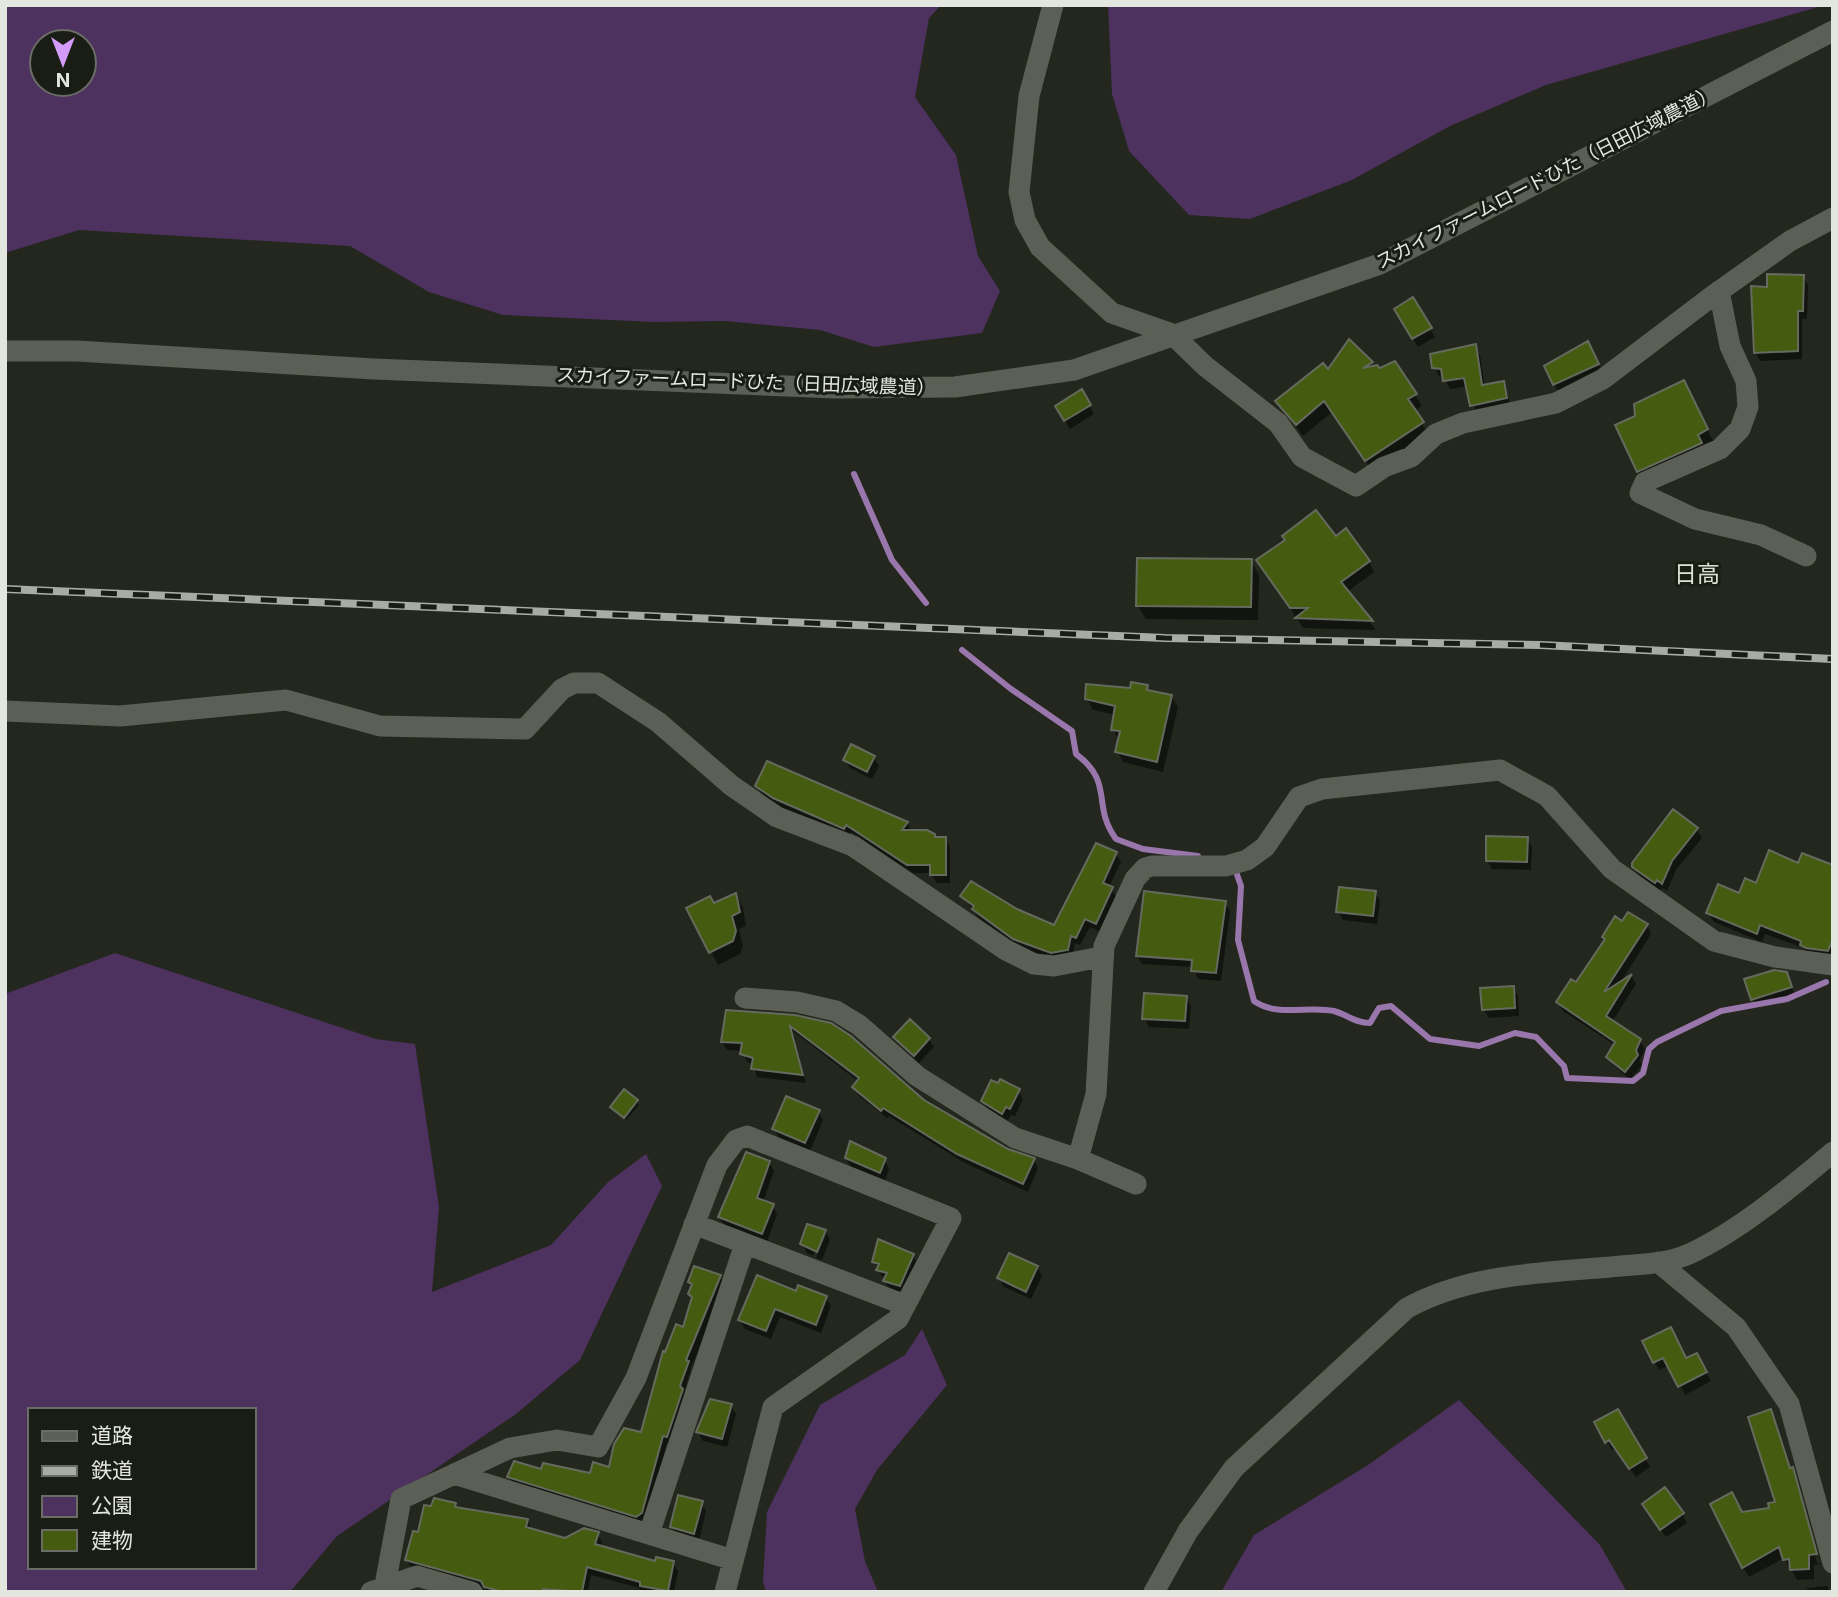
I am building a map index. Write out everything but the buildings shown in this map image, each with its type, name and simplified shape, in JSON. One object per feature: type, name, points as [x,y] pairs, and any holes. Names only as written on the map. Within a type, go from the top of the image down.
[{"type":"street","points":[[1053,5],[1029,96],[1019,191],[1025,220],[1040,247],[1055,264],[1112,313],[1172,334],[1205,366],[1278,423],[1302,457],[1356,486],[1384,467],[1410,457],[1436,434],[1463,423],[1556,403],[1603,379],[1719,291],[1790,242],[1833,218]]},
{"type":"street","name":"スカイファームロードひた（日田広域農道）","points":[[5,351],[77,351],[374,369],[836,388],[955,387],[1073,370],[1380,264],[1833,31]]},
{"type":"street","points":[[1719,291],[1730,346],[1746,381],[1748,407],[1740,429],[1720,449],[1645,482],[1640,493],[1695,519],[1762,535],[1806,556]]},
{"type":"street","points":[[5,711],[120,716],[286,700],[380,726],[525,729],[562,689],[573,683],[598,683],[658,722],[732,786],[777,817],[853,846],[1006,950],[1034,964],[1054,966],[1101,957]]},
{"type":"street","points":[[1078,1159],[1096,1094],[1101,957],[1129,891],[1145,868],[1162,865],[1226,866],[1247,860],[1265,847],[1299,797],[1357,783],[1500,770],[1547,796],[1612,869],[1714,941],[1775,957],[1833,965]]},
{"type":"street","points":[[745,998],[806,1003],[836,1011],[859,1025],[916,1076],[1015,1138],[1078,1159],[1136,1184]]},
{"type":"street","points":[[472,1592],[416,1584],[378,1588],[401,1499],[510,1448],[556,1440],[598,1447],[636,1378],[717,1165],[736,1140],[747,1136],[951,1218],[898,1319],[773,1407],[725,1592]]},
{"type":"street","points":[[1154,1592],[1188,1531],[1234,1468],[1407,1308],[1432,1295],[1498,1278],[1658,1262],[1688,1255],[1764,1207],[1833,1152]]},
{"type":"street","points":[[694,1224],[905,1306]]},
{"type":"street","points":[[649,1534],[745,1244]]},
{"type":"street","points":[[1658,1262],[1736,1327],[1789,1404],[1833,1563]]},
{"type":"street","points":[[454,1474],[733,1560]]},
{"type":"green space","points":[[5,5],[941,5],[929,18],[915,97],[956,155],[978,256],[1000,291],[982,333],[874,347],[820,330],[725,321],[654,322],[503,315],[429,292],[350,246],[79,230],[5,253]]},
{"type":"green space","points":[[1108,5],[1825,5],[1546,85],[1450,126],[1352,180],[1250,219],[1189,215],[1129,151],[1112,94]]},
{"type":"green space","points":[[115,953],[376,1039],[415,1044],[439,1207],[432,1292],[551,1245],[608,1182],[646,1154],[662,1186],[580,1360],[516,1414],[337,1536],[290,1592],[5,1592],[5,994]]},
{"type":"green space","points":[[922,1329],[947,1385],[877,1470],[855,1509],[865,1561],[878,1592],[766,1592],[763,1582],[767,1512],[820,1405],[905,1355]]},
{"type":"green space","points":[[1459,1400],[1600,1545],[1627,1592],[1221,1592],[1254,1535],[1368,1465]]},
{"type":"waterway","points":[[854,474],[892,560],[926,603]]},
{"type":"waterway","points":[[962,650],[1011,689],[1072,731],[1076,754],[1095,775],[1105,815],[1116,839],[1143,849],[1198,856]]},
{"type":"waterway","points":[[1234,866],[1241,886],[1238,940],[1254,1001],[1273,1009],[1334,1011],[1365,1023],[1370,1023],[1379,1008],[1391,1006],[1430,1039],[1479,1046],[1515,1033],[1536,1037],[1564,1066],[1567,1078],[1633,1081],[1643,1073],[1649,1049],[1657,1042],[1721,1011],[1787,999],[1826,982]]},
{"type":"railway","points":[[5,589],[1165,638],[1540,645],[1833,659]]},
{"type":"district","name":"日高","points":[[1697,574]]}]
